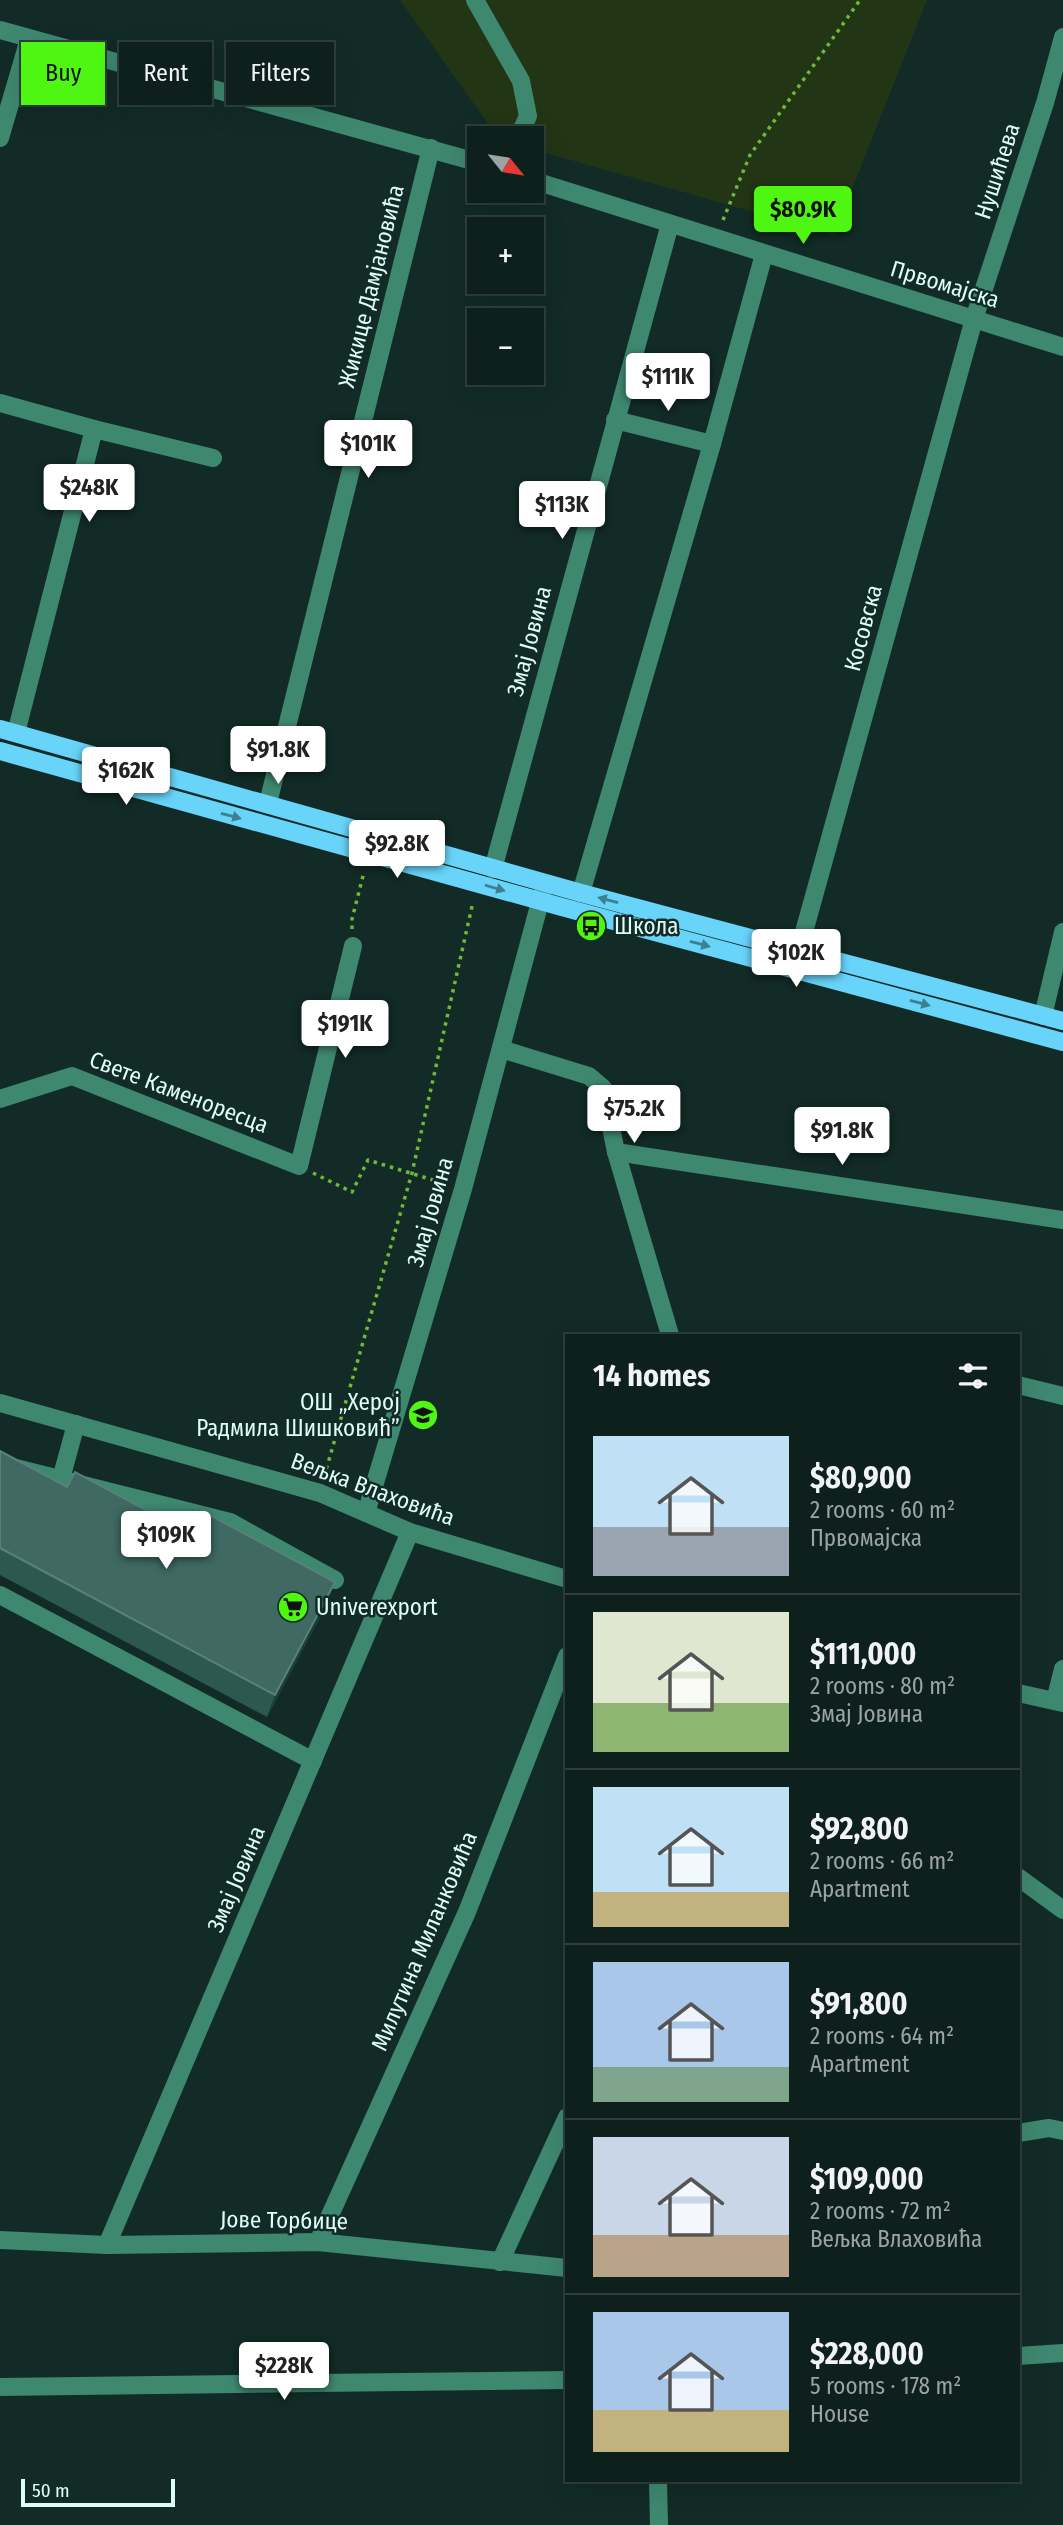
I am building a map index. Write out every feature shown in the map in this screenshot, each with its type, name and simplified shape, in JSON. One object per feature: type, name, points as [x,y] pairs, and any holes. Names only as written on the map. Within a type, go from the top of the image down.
[{"type":"main road","points":[[8,731],[493,869],[1063,1021]]},
{"type":"main road","points":[[0,751],[1063,1042]]},
{"type":"street","points":[[475,0],[521,81],[528,116],[523,126]]},
{"type":"street","points":[[0,30],[467,159]]},
{"type":"street","name":"Нушићева","points":[[974,318],[1045,103],[1063,37]]},
{"type":"street","points":[[0,138],[29,39]]},
{"type":"street","points":[[1045,103],[1063,108]]},
{"type":"street","name":"Жикице Дамјановића","points":[[268,803],[431,148]]},
{"type":"street","name":"Првомајска","points":[[544,184],[1063,347]]},
{"type":"street","name":"Змај Јовина","points":[[493,869],[614,420],[670,224]]},
{"type":"street","points":[[581,893],[712,444],[764,254]]},
{"type":"street","name":"Косовска","points":[[799,950],[974,318]]},
{"type":"street","points":[[0,403],[213,458]]},
{"type":"street","points":[[614,420],[712,444]]},
{"type":"street","points":[[8,731],[94,429]]},
{"type":"street","name":"Змај Јовина","points":[[366,1513],[463,1189],[545,882]]},
{"type":"street","points":[[1043,1016],[1063,932]]},
{"type":"street","points":[[299,1166],[353,946]]},
{"type":"street","points":[[501,1049],[589,1076],[603,1088],[616,1152],[670,1334]]},
{"type":"street","name":"Свете Каменоресца","points":[[0,1099],[72,1076],[299,1166]]},
{"type":"street","points":[[616,1152],[1063,1220]]},
{"type":"street","points":[[1020,1385],[1063,1396]]},
{"type":"street","name":"Вељка Влаховића","points":[[4,1405],[320,1493],[410,1532],[565,1578]]},
{"type":"street","points":[[61,1479],[76,1424]]},
{"type":"street","points":[[0,1464],[230,1522],[335,1580]]},
{"type":"street","name":"Змај Јовина","points":[[107,2245],[410,1532]]},
{"type":"street","points":[[0,1595],[313,1761]]},
{"type":"street","name":"Милутина Миланковића","points":[[317,2242],[467,1912],[565,1662]]},
{"type":"street","points":[[1020,1693],[1059,1702],[1063,1670]]},
{"type":"street","points":[[1020,1878],[1063,1910]]},
{"type":"street","points":[[500,2262],[565,2121]]},
{"type":"street","points":[[1020,2133],[1049,2128],[1063,2131]]},
{"type":"street","name":"Јове Торбице","points":[[0,2240],[107,2245],[317,2242],[565,2269]]},
{"type":"street","points":[[1020,2356],[1063,2353]]},
{"type":"street","points":[[0,2387],[565,2379]]},
{"type":"street","points":[[658,2482],[659,2525]]},
{"type":"path","points":[[716,238],[750,155],[860,0]]},
{"type":"path","points":[[353,946],[352,919],[369,852]]},
{"type":"path","name":"Змај Јовина","points":[[320,1493],[412,1173],[477,883]]},
{"type":"path","points":[[299,1166],[352,1192],[368,1160],[463,1189]]},
{"type":"green space","points":[[400,0],[927,0],[834,235],[544,152],[544,126],[489,126]]},
{"type":"building","points":[[0,1451],[67,1487],[75,1472],[193,1535],[206,1513],[335,1582],[275,1695],[0,1548]]},
{"type":"place","name":"Школа","points":[[591,926]]},
{"type":"place","name":"ОШ „Херој Радмила Шишковић”","points":[[423,1415]]},
{"type":"place","name":"Univerexport","points":[[293,1607]]}]
